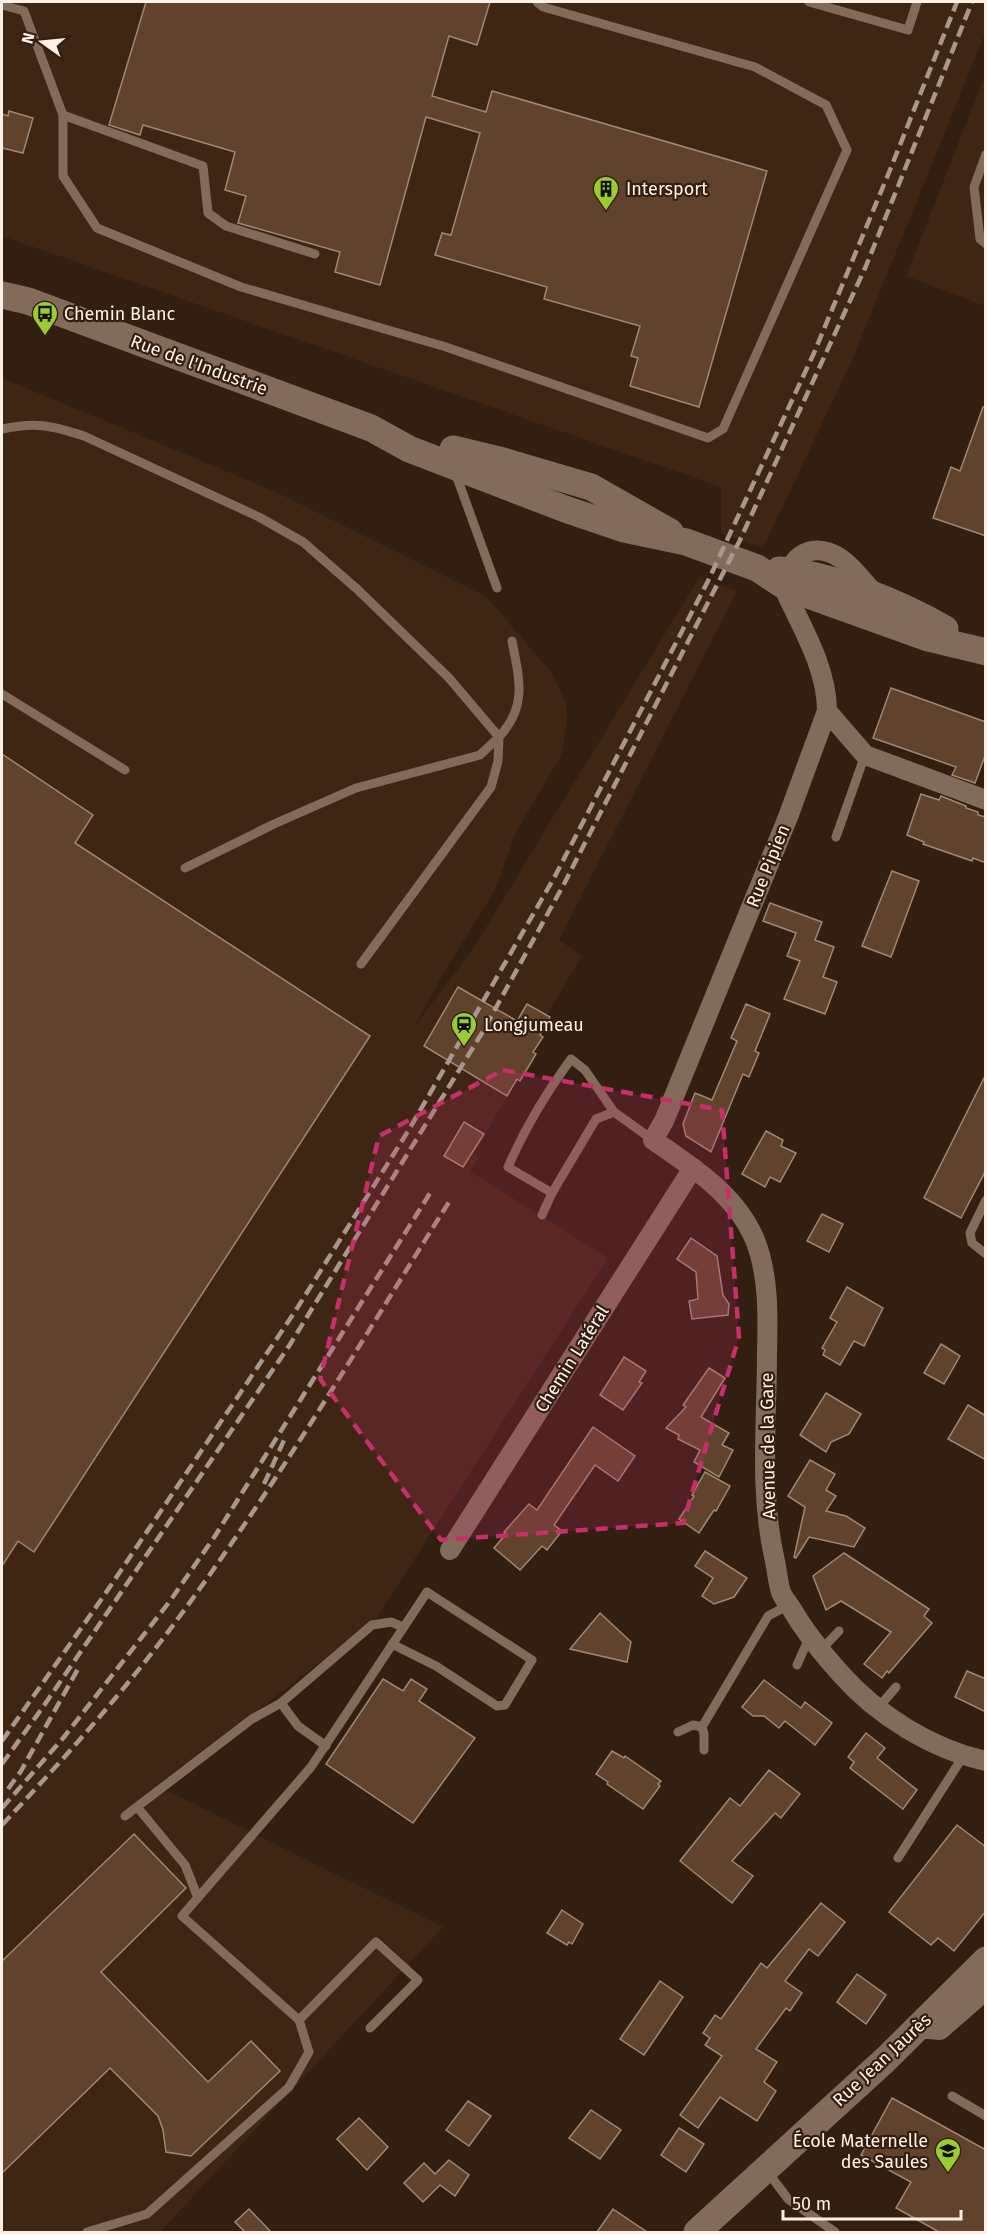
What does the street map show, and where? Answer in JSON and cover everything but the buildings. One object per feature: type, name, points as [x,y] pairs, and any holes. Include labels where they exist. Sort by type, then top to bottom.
[{"type":"street","name":"Rue de l'Industrie","points":[[2,280],[28,301]]},
{"type":"street","name":"Rue de l'Industrie","points":[[2,295],[28,301],[371,428],[410,448],[604,523],[687,542],[874,607],[933,622],[985,652]]},
{"type":"street","name":"Rue de l'Industrie","points":[[371,428],[409,435],[445,447],[503,460],[591,486],[687,542]]},
{"type":"street","name":"Rue Pipien","points":[[653,1140],[664,1121],[788,817],[827,711],[827,694],[814,652],[787,594],[788,578]]},
{"type":"street","points":[[827,711],[865,755],[986,800]]},
{"type":"street","name":"Avenue de la Gare","points":[[653,1140],[693,1168],[732,1202],[755,1239],[761,1261],[767,1309],[765,1463],[767,1506],[772,1548],[782,1593],[815,1644],[848,1683],[878,1708],[916,1734],[947,1750],[986,1761]]},
{"type":"street","name":"Chemin Latéral","points":[[450,1550],[693,1168]]},
{"type":"street","name":"Rue Jean Jaurès","points":[[697,2232],[916,2028],[979,1966]]},
{"type":"lane","points":[[2,4],[24,10],[63,115],[63,176],[97,228],[241,287],[446,347],[708,438],[723,429],[847,150],[826,105],[755,67],[543,7],[537,2]]},
{"type":"lane","points":[[809,2],[908,30],[917,2]]},
{"type":"lane","points":[[63,115],[203,166],[208,213],[226,226],[315,254]]},
{"type":"lane","points":[[986,154],[974,187],[980,239],[986,244]]},
{"type":"lane","points":[[2,429],[28,423],[54,426],[84,436],[259,517],[303,542],[357,589],[449,678],[499,737],[498,761],[491,787],[361,964]]},
{"type":"lane","points":[[453,465],[497,588]]},
{"type":"lane","points":[[185,868],[274,824],[356,788],[480,755],[509,726],[517,710],[520,686],[512,640]]},
{"type":"lane","points":[[2,694],[125,770]]},
{"type":"lane","points":[[836,837],[865,755]]},
{"type":"lane","points":[[552,1193],[508,1167],[521,1138],[554,1082],[571,1059],[585,1070],[614,1112],[653,1140]]},
{"type":"lane","points":[[542,1215],[552,1193],[596,1119],[614,1112]]},
{"type":"lane","points":[[986,1200],[970,1233],[972,1243],[986,1254]]},
{"type":"lane","points":[[87,2232],[147,2214],[289,2086],[309,2052],[300,2020],[182,1917],[311,1767],[326,1746],[392,1644],[403,1627],[427,1592],[532,1660],[505,1704],[497,1706],[436,1666],[392,1644]]},
{"type":"lane","points":[[704,1750],[702,1727],[768,1616],[789,1605]]},
{"type":"lane","points":[[125,1816],[252,1719],[281,1703],[372,1625],[391,1622],[403,1627]]},
{"type":"lane","points":[[797,1665],[815,1644],[838,1631]]},
{"type":"lane","points":[[878,1708],[896,1687]]},
{"type":"lane","points":[[281,1703],[298,1726],[326,1746]]},
{"type":"lane","points":[[678,1732],[693,1725],[702,1727]]},
{"type":"lane","points":[[898,1858],[964,1755]]},
{"type":"lane","points":[[138,1808],[184,1865],[198,1898]]},
{"type":"lane","points":[[300,2020],[376,1942],[418,1980],[370,2028]]},
{"type":"lane","points":[[951,2096],[986,2116]]},
{"type":"lane","points":[[766,2169],[788,2199],[835,2232]]},
{"type":"highlighted area","points":[[503,1070],[722,1110],[739,1337],[683,1523],[441,1540],[320,1379],[379,1136]]},
{"type":"shaded area","points":[[2,2],[985,2],[986,31],[853,358],[763,548],[721,534],[721,487],[2,236]]},
{"type":"shaded area","points":[[985,76],[985,306],[906,276]]},
{"type":"shaded area","points":[[2,378],[274,491],[481,594],[490,601],[551,672],[566,703],[567,722],[561,756],[515,834],[490,898],[414,1027],[471,952],[699,578],[737,591],[559,940],[582,956],[547,1015],[550,1017],[540,1034],[543,1037],[533,1052],[536,1054],[520,1081],[517,1079],[474,1154],[479,1157],[470,1171],[608,1258],[376,1619],[243,1722],[156,1785],[443,1927],[160,2232],[2,2232]]},
{"type":"railway","points":[[2,1741],[103,1597],[296,1310],[410,1128],[554,878],[708,581],[814,353],[957,2]]},
{"type":"railway","points":[[2,1764],[289,1346],[482,1033],[564,884],[740,540],[866,266],[972,2]]},
{"type":"railway","points":[[2,1808],[64,1737],[170,1601],[215,1536],[432,1190]]},
{"type":"railway","points":[[2,1825],[126,1685],[203,1584],[312,1422],[449,1202]]},
{"type":"railway","points":[[264,1484],[285,1438]]},
{"type":"railway","points":[[8,1789],[21,1771],[79,1667]]},
{"type":"place","name":"Intersport","points":[[606,212]]},
{"type":"place","name":"Chemin Blanc","points":[[45,337]]},
{"type":"place","name":"Longjumeau","points":[[464,1048]]},
{"type":"place","name":"École Maternelle des Saules","points":[[948,2174]]}]
